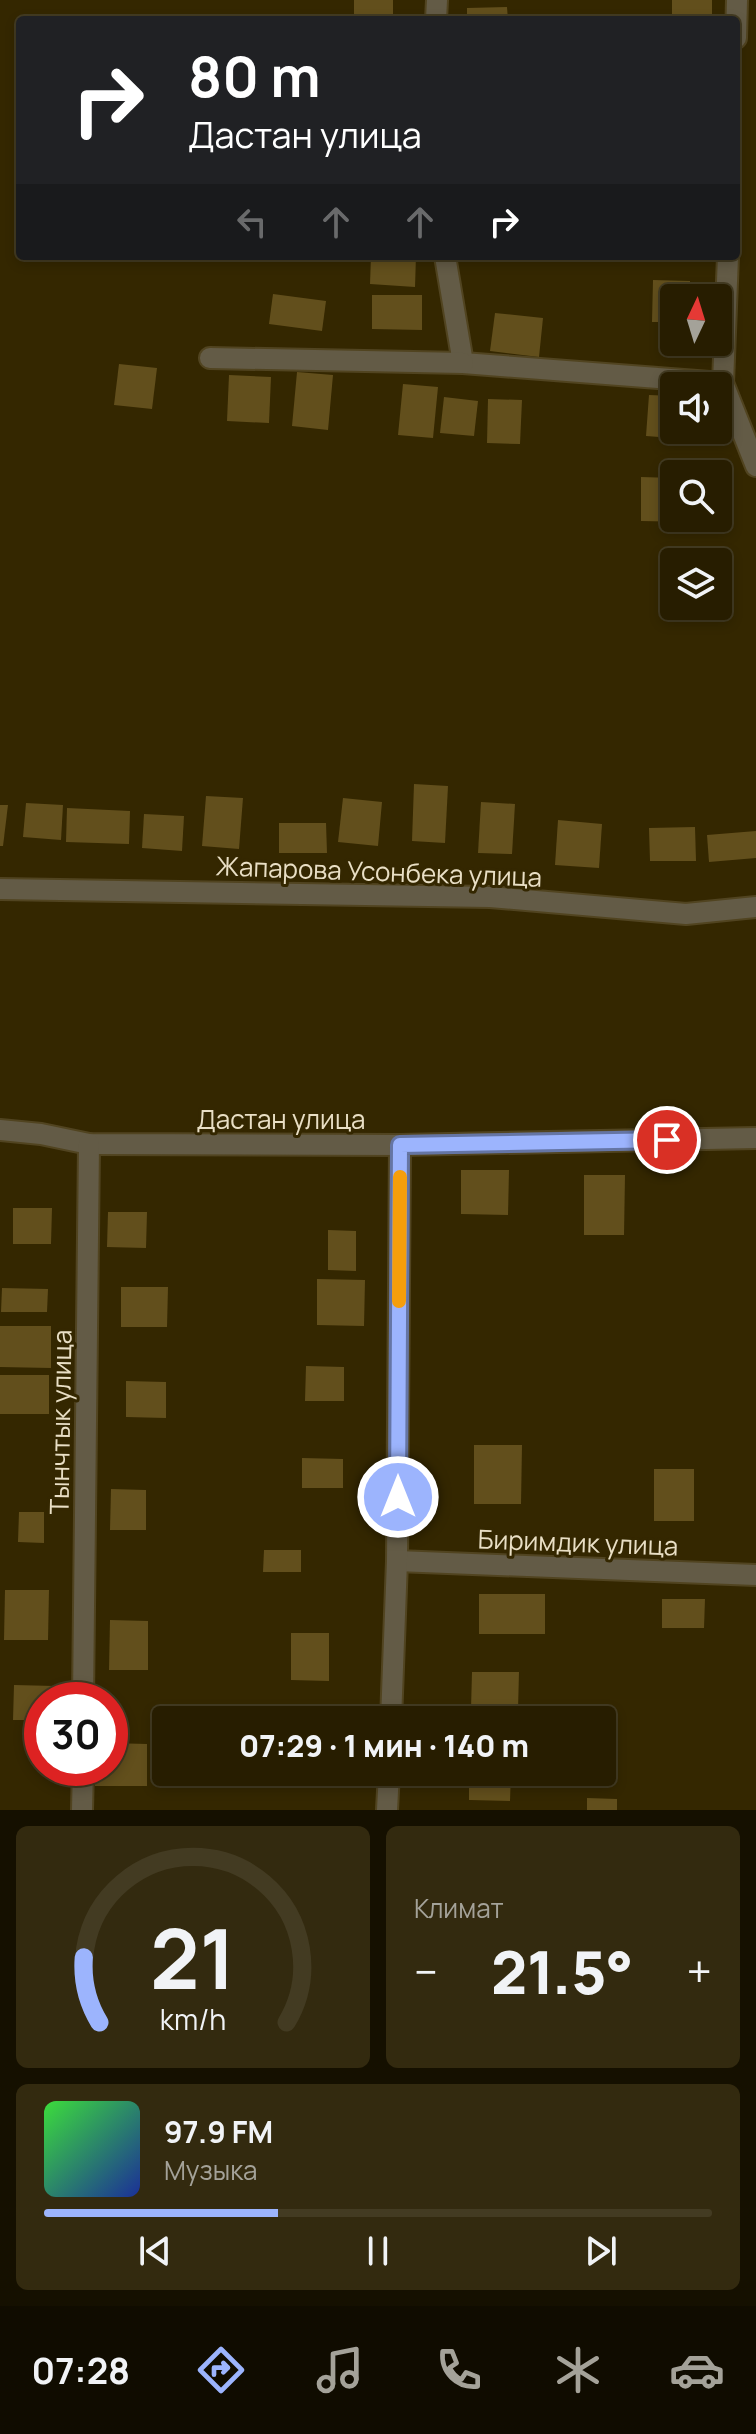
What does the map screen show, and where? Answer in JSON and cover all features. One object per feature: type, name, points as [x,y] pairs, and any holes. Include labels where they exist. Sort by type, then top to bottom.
[{"type":"street","points":[[446,260],[463,363]]},
{"type":"street","points":[[723,372],[728,260]]},
{"type":"street","points":[[210,358],[463,363],[660,378]]},
{"type":"street","points":[[732,406],[756,466]]},
{"type":"street","name":"Жапарова Усонбека улица","points":[[0,889],[490,897],[686,914],[756,907]]},
{"type":"street","points":[[0,1121],[41,1134]]},
{"type":"street","name":"Дастан улица","points":[[0,1130],[41,1134],[89,1144],[400,1145],[756,1138]]},
{"type":"street","name":"Тынчтык улица","points":[[83,1682],[89,1144]]},
{"type":"street","points":[[392,1706],[397,1561],[400,1145]]},
{"type":"street","name":"Биримдик улица","points":[[397,1561],[756,1575]]},
{"type":"street","points":[[82,1810],[83,1786]]},
{"type":"street","points":[[387,1810],[388,1786]]},
{"type":"building","points":[[354,0],[393,0],[393,16],[354,16]]},
{"type":"building","points":[[672,0],[712,0],[712,16],[672,16]]},
{"type":"building","points":[[507,7],[508,16],[467,16],[467,8]]},
{"type":"building","points":[[371,260],[416,260],[415,287],[370,284]]},
{"type":"building","points":[[653,280],[690,281],[690,284],[660,284],[660,322],[652,322]]},
{"type":"building","points":[[273,294],[326,301],[322,331],[269,324]]},
{"type":"building","points":[[372,295],[422,295],[422,330],[372,329]]},
{"type":"building","points":[[495,313],[543,318],[539,357],[490,351]]},
{"type":"building","points":[[119,364],[157,368],[152,409],[114,405]]},
{"type":"building","points":[[297,372],[333,375],[328,430],[292,426]]},
{"type":"building","points":[[229,375],[271,377],[269,423],[227,421]]},
{"type":"building","points":[[403,384],[438,387],[433,438],[398,435]]},
{"type":"building","points":[[649,395],[660,395],[660,437],[646,436]]},
{"type":"building","points":[[444,397],[478,401],[474,436],[440,433]]},
{"type":"building","points":[[488,399],[522,400],[520,444],[487,443]]},
{"type":"building","points":[[641,477],[660,478],[660,521],[641,521]]},
{"type":"building","points":[[414,784],[448,786],[445,843],[412,841]]},
{"type":"building","points":[[206,796],[243,798],[239,849],[202,846]]},
{"type":"building","points":[[343,798],[382,802],[378,846],[338,842]]},
{"type":"building","points":[[481,802],[515,804],[512,854],[478,853]]},
{"type":"building","points":[[26,803],[63,805],[61,840],[23,837]]},
{"type":"building","points":[[0,805],[8,805],[3,846],[0,846]]},
{"type":"building","points":[[67,808],[130,811],[129,844],[66,842]]},
{"type":"building","points":[[144,814],[184,816],[182,851],[142,848]]},
{"type":"building","points":[[558,820],[602,824],[599,868],[555,865]]},
{"type":"building","points":[[279,823],[326,823],[327,853],[279,853]]},
{"type":"building","points":[[695,827],[696,861],[650,861],[649,828]]},
{"type":"building","points":[[756,831],[756,858],[709,862],[707,835]]},
{"type":"building","points":[[461,1170],[509,1170],[508,1215],[461,1214]]},
{"type":"building","points":[[584,1175],[625,1175],[624,1235],[584,1235]]},
{"type":"building","points":[[13,1208],[52,1208],[51,1244],[13,1244]]},
{"type":"building","points":[[108,1212],[147,1212],[146,1248],[107,1247]]},
{"type":"building","points":[[328,1230],[356,1231],[356,1271],[328,1270]]},
{"type":"building","points":[[317,1279],[365,1280],[364,1326],[317,1325]]},
{"type":"building","points":[[121,1287],[168,1287],[167,1327],[121,1327]]},
{"type":"building","points":[[2,1288],[48,1289],[47,1312],[1,1312]]},
{"type":"building","points":[[0,1326],[51,1326],[51,1368],[0,1367]]},
{"type":"building","points":[[306,1366],[344,1367],[344,1401],[305,1401]]},
{"type":"building","points":[[0,1375],[49,1375],[49,1414],[0,1414]]},
{"type":"building","points":[[126,1381],[166,1382],[166,1418],[126,1417]]},
{"type":"building","points":[[474,1445],[522,1445],[521,1504],[474,1504]]},
{"type":"building","points":[[302,1458],[343,1459],[343,1488],[302,1488]]},
{"type":"building","points":[[654,1469],[694,1469],[694,1521],[654,1521]]},
{"type":"building","points":[[111,1489],[146,1490],[146,1530],[110,1530]]},
{"type":"building","points":[[19,1512],[44,1512],[44,1543],[18,1542]]},
{"type":"building","points":[[264,1550],[301,1550],[301,1572],[263,1572]]},
{"type":"building","points":[[5,1590],[49,1590],[48,1640],[4,1640]]},
{"type":"building","points":[[479,1594],[545,1594],[545,1634],[479,1634]]},
{"type":"building","points":[[662,1599],[705,1599],[704,1628],[662,1628]]},
{"type":"building","points":[[110,1620],[148,1621],[148,1670],[109,1670]]},
{"type":"building","points":[[291,1633],[329,1633],[329,1681],[291,1680]]},
{"type":"building","points":[[472,1672],[519,1672],[518,1706],[471,1706]]},
{"type":"building","points":[[14,1685],[24,1685],[24,1720],[13,1720]]},
{"type":"building","points":[[128,1743],[147,1744],[147,1786],[128,1786]]},
{"type":"building","points":[[469,1786],[511,1786],[510,1801],[469,1800]]},
{"type":"building","points":[[587,1798],[617,1799],[617,1810],[587,1810]]},
{"type":"slow traffic","points":[[399,1301],[400,1177]]},
{"type":"route","points":[[398,1497],[400,1145],[667,1140]]}]
